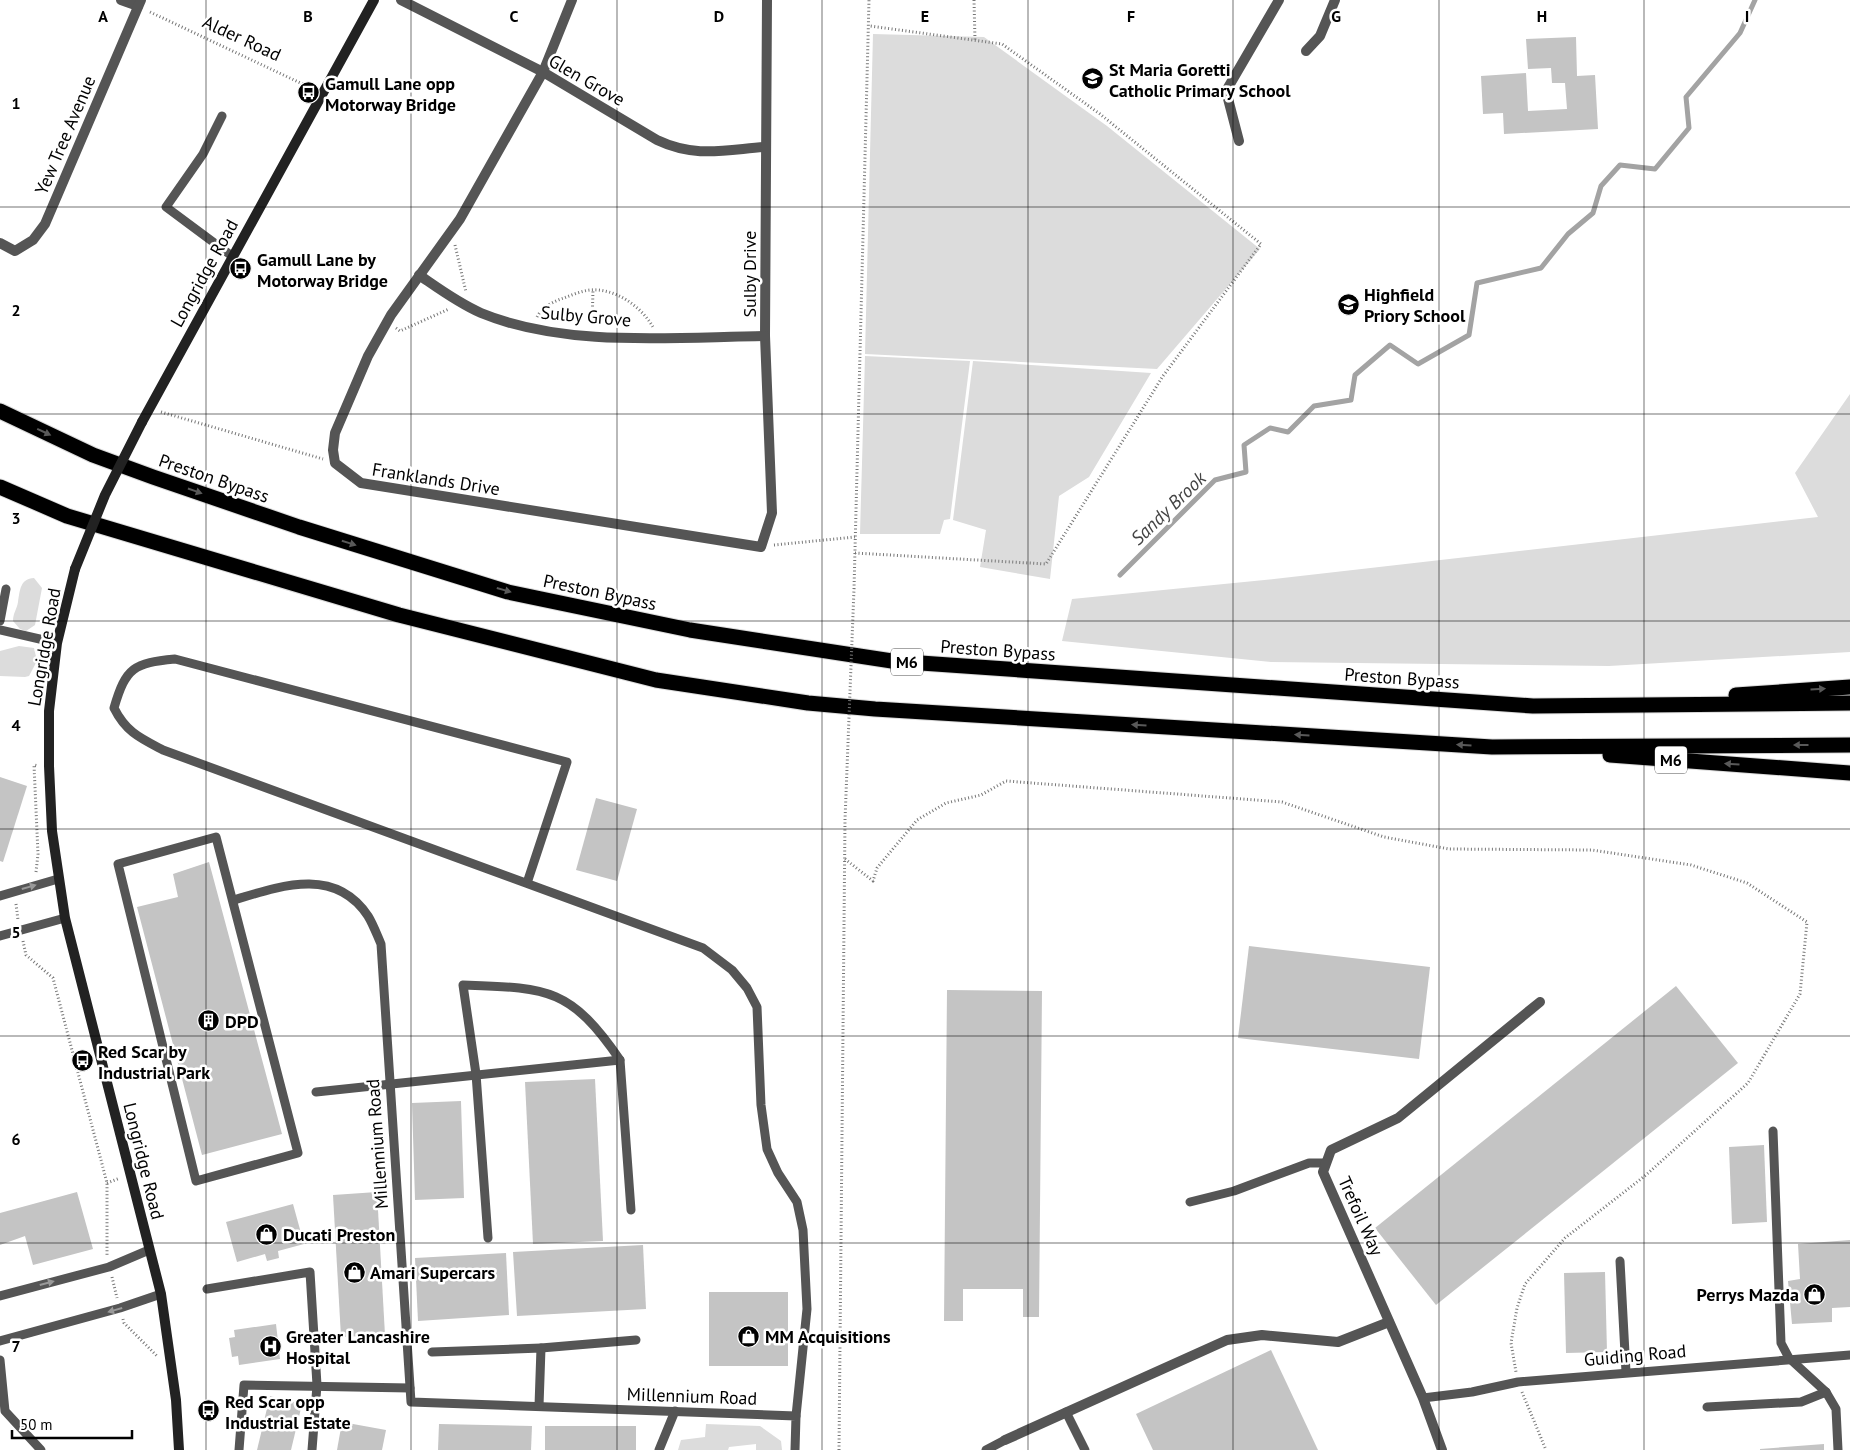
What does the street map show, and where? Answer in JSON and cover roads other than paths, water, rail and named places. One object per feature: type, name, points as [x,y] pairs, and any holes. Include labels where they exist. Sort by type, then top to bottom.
[{"type":"highway","name":"Preston Bypass","points":[[0,411],[93,455],[299,527],[508,592],[690,630],[892,661],[1523,705],[1850,703]]},
{"type":"highway","name":"M6","points":[[0,487],[67,516],[390,613],[656,680],[808,703],[875,709],[1492,747],[1850,772]]},
{"type":"highway","name":"M6","points":[[1560,706],[1850,687]]},
{"type":"highway","name":"M6","points":[[1492,747],[1850,745]]},
{"type":"main road","name":"Longridge Road","points":[[179,1450],[176,1400],[161,1294],[65,918],[58,879],[52,832],[48,766],[49,711],[57,643],[75,568],[106,495],[149,408],[374,0]]},
{"type":"street","points":[[122,0],[139,3]]},
{"type":"street","name":"Glen Grove","points":[[401,0],[543,72],[656,140],[676,149],[694,152],[765,147]]},
{"type":"street","points":[[418,275],[460,219],[543,72],[572,0]]},
{"type":"street","name":"Sulby Drive","points":[[761,547],[772,514],[765,336],[767,0]]},
{"type":"street","points":[[1239,141],[1226,91],[1279,0]]},
{"type":"street","points":[[1306,51],[1320,36],[1335,0]]},
{"type":"street","name":"Yew Tree Avenue","points":[[0,243],[15,251],[33,240],[45,224],[139,3]]},
{"type":"street","name":"Sulby Grove","points":[[418,275],[479,312],[512,324],[532,328],[591,336],[765,336]]},
{"type":"street","name":"Franklands Drive","points":[[418,275],[386,322],[345,406],[335,433],[333,450],[335,463],[360,483],[761,547]]},
{"type":"street","name":"Trefoil Way","points":[[1442,1450],[1423,1398],[1323,1172],[1331,1150],[1398,1118],[1540,1002]]},
{"type":"street","points":[[1005,1440],[1227,1340],[1262,1336],[1338,1342],[1390,1322]]},
{"type":"lane","points":[[222,116],[203,154],[166,207],[232,256]]},
{"type":"lane","points":[[0,621],[6,589]]},
{"type":"lane","points":[[0,630],[57,643]]},
{"type":"lane","points":[[527,883],[567,762],[175,659],[146,662],[127,675],[114,708],[122,723],[137,737],[163,750],[703,948],[732,970],[748,988],[756,1007],[762,1105],[767,1149],[778,1173],[797,1202],[803,1230],[807,1309],[796,1416],[795,1450]]},
{"type":"lane","points":[[216,837],[234,900],[298,1153],[196,1181],[118,864],[216,837]]},
{"type":"lane","points":[[0,896],[58,879]]},
{"type":"lane","name":"Millennium Road","points":[[234,900],[308,882],[331,888],[351,896],[368,916],[382,944],[389,1084],[411,1402],[796,1416]]},
{"type":"lane","points":[[0,936],[65,918]]},
{"type":"lane","points":[[488,1238],[476,1074],[463,985],[525,987],[559,996],[583,1013],[595,1026],[620,1060],[631,1210]]},
{"type":"lane","points":[[316,1092],[620,1060]]},
{"type":"lane","points":[[1773,1131],[1781,1343],[1789,1358],[1826,1392],[1836,1409],[1838,1450]]},
{"type":"lane","points":[[1190,1202],[1234,1191],[1309,1163],[1326,1164]]},
{"type":"lane","points":[[0,1296],[109,1267],[149,1250]]},
{"type":"lane","points":[[1620,1261],[1626,1372]]},
{"type":"lane","points":[[207,1290],[310,1272],[317,1385],[312,1450]]},
{"type":"lane","points":[[0,1341],[120,1308],[161,1294]]},
{"type":"lane","points":[[432,1352],[541,1348],[636,1340]]},
{"type":"lane","points":[[540,1406],[541,1348]]},
{"type":"lane","name":"Guiding Road","points":[[1423,1398],[1472,1392],[1518,1382],[1789,1358],[1850,1355]]},
{"type":"lane","points":[[0,1360],[3,1413],[41,1450]]},
{"type":"lane","points":[[238,1450],[244,1385],[410,1388]]},
{"type":"lane","points":[[1707,1407],[1801,1402],[1826,1392]]},
{"type":"lane","points":[[659,1450],[675,1411]]},
{"type":"lane","points":[[1066,1412],[1085,1450]]},
{"type":"lane","points":[[986,1450],[1005,1440]]},
{"type":"waterway","name":"Sandy Brook","points":[[1120,575],[1215,480],[1246,472],[1244,445],[1270,428],[1288,432],[1314,406],[1351,400],[1355,375],[1390,345],[1418,364],[1469,335],[1477,283],[1541,268],[1568,234],[1593,213],[1601,186],[1620,165],[1655,169],[1689,128],[1686,97],[1740,33],[1755,0]]},
{"type":"place","name":"St Maria Goretti Catholic Primary School","points":[[1093,79]]},
{"type":"place","name":"Gamull Lane opp Motorway Bridge","points":[[309,93]]},
{"type":"place","name":"Gamull Lane by Motorway Bridge","points":[[241,269]]},
{"type":"place","name":"Highfield Priory School","points":[[1348,304]]},
{"type":"place","name":"DPD","points":[[209,1021]]},
{"type":"place","name":"Red Scar by Industrial Park","points":[[82,1061]]},
{"type":"place","name":"Ducati Preston","points":[[267,1234]]},
{"type":"place","name":"Amari Supercars","points":[[354,1272]]},
{"type":"place","name":"Perrys Mazda","points":[[1815,1294]]},
{"type":"place","name":"MM Acquisitions","points":[[749,1336]]},
{"type":"place","name":"Greater Lancashire Hospital","points":[[270,1346]]},
{"type":"place","name":"Red Scar opp Industrial Estate","points":[[209,1411]]}]
